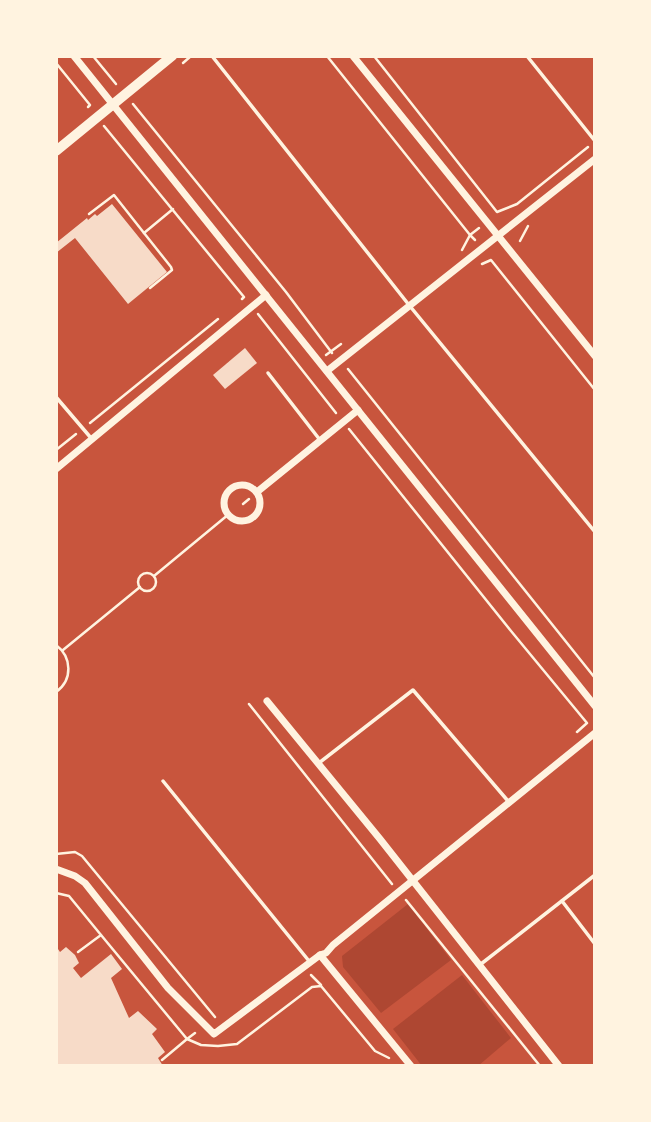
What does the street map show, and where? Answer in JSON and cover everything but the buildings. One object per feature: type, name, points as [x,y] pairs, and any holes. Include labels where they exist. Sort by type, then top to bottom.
[{"type":"main road","points":[[56,151],[172,56]]},
{"type":"street","points":[[74,56],[595,706]]},
{"type":"street","points":[[354,56],[595,356]]},
{"type":"street","points":[[327,371],[595,159]]},
{"type":"street","points":[[56,468],[266,296]]},
{"type":"street","points":[[257,492],[358,410]]},
{"type":"street","points":[[248,486],[257,492],[260,503],[253,517],[238,520],[229,514],[225,503],[232,489],[248,486]]},
{"type":"street","points":[[267,701],[559,1066]]},
{"type":"street","points":[[56,869],[85,883],[168,988],[214,1034],[326,953],[595,733]]},
{"type":"street","points":[[320,955],[411,1066]]},
{"type":"lane","points":[[212,56],[409,305],[595,532]]},
{"type":"lane","points":[[527,56],[595,141]]},
{"type":"lane","points":[[268,373],[320,440]]},
{"type":"lane","points":[[56,397],[92,439]]},
{"type":"lane","points":[[318,764],[413,690],[509,803]]},
{"type":"lane","points":[[163,781],[310,963]]},
{"type":"lane","points":[[479,966],[595,874]]},
{"type":"lane","points":[[562,901],[595,944]]},
{"type":"path","points":[[93,56],[116,84]]},
{"type":"path","points":[[327,56],[470,235]]},
{"type":"path","points":[[374,56],[497,212],[517,204],[595,141]]},
{"type":"path","points":[[56,63],[90,105]]},
{"type":"path","points":[[105,126],[244,297],[234,306]]},
{"type":"path","points":[[89,214],[114,195],[170,263],[172,270],[150,288]]},
{"type":"path","points":[[144,233],[173,209]]},
{"type":"path","points":[[477,265],[491,260],[595,390]]},
{"type":"path","points":[[252,307],[587,723]]},
{"type":"path","points":[[56,450],[224,314]]},
{"type":"path","points":[[347,368],[595,678]]},
{"type":"path","points":[[154,576],[229,514]]},
{"type":"path","points":[[149,573],[154,576],[156,582],[151,589],[140,587],[138,582],[141,575],[149,573]]},
{"type":"path","points":[[63,650],[140,587]]},
{"type":"path","points":[[56,645],[63,650],[69,671],[64,686],[56,692]]},
{"type":"path","points":[[249,704],[392,884]]},
{"type":"path","points":[[56,854],[75,852],[82,856],[215,1017]]},
{"type":"path","points":[[56,893],[69,896],[187,1039],[201,1045],[237,1044],[312,987],[321,986],[375,1051],[389,1058],[396,1066]]},
{"type":"path","points":[[406,900],[540,1066]]},
{"type":"path","points":[[78,953],[101,935]]},
{"type":"path","points":[[162,1060],[187,1039]]},
{"type":"shaded area","points":[[408,904],[451,960],[381,1013],[343,967],[342,956]]},
{"type":"shaded area","points":[[462,975],[511,1038],[478,1066],[422,1066],[393,1029]]}]
